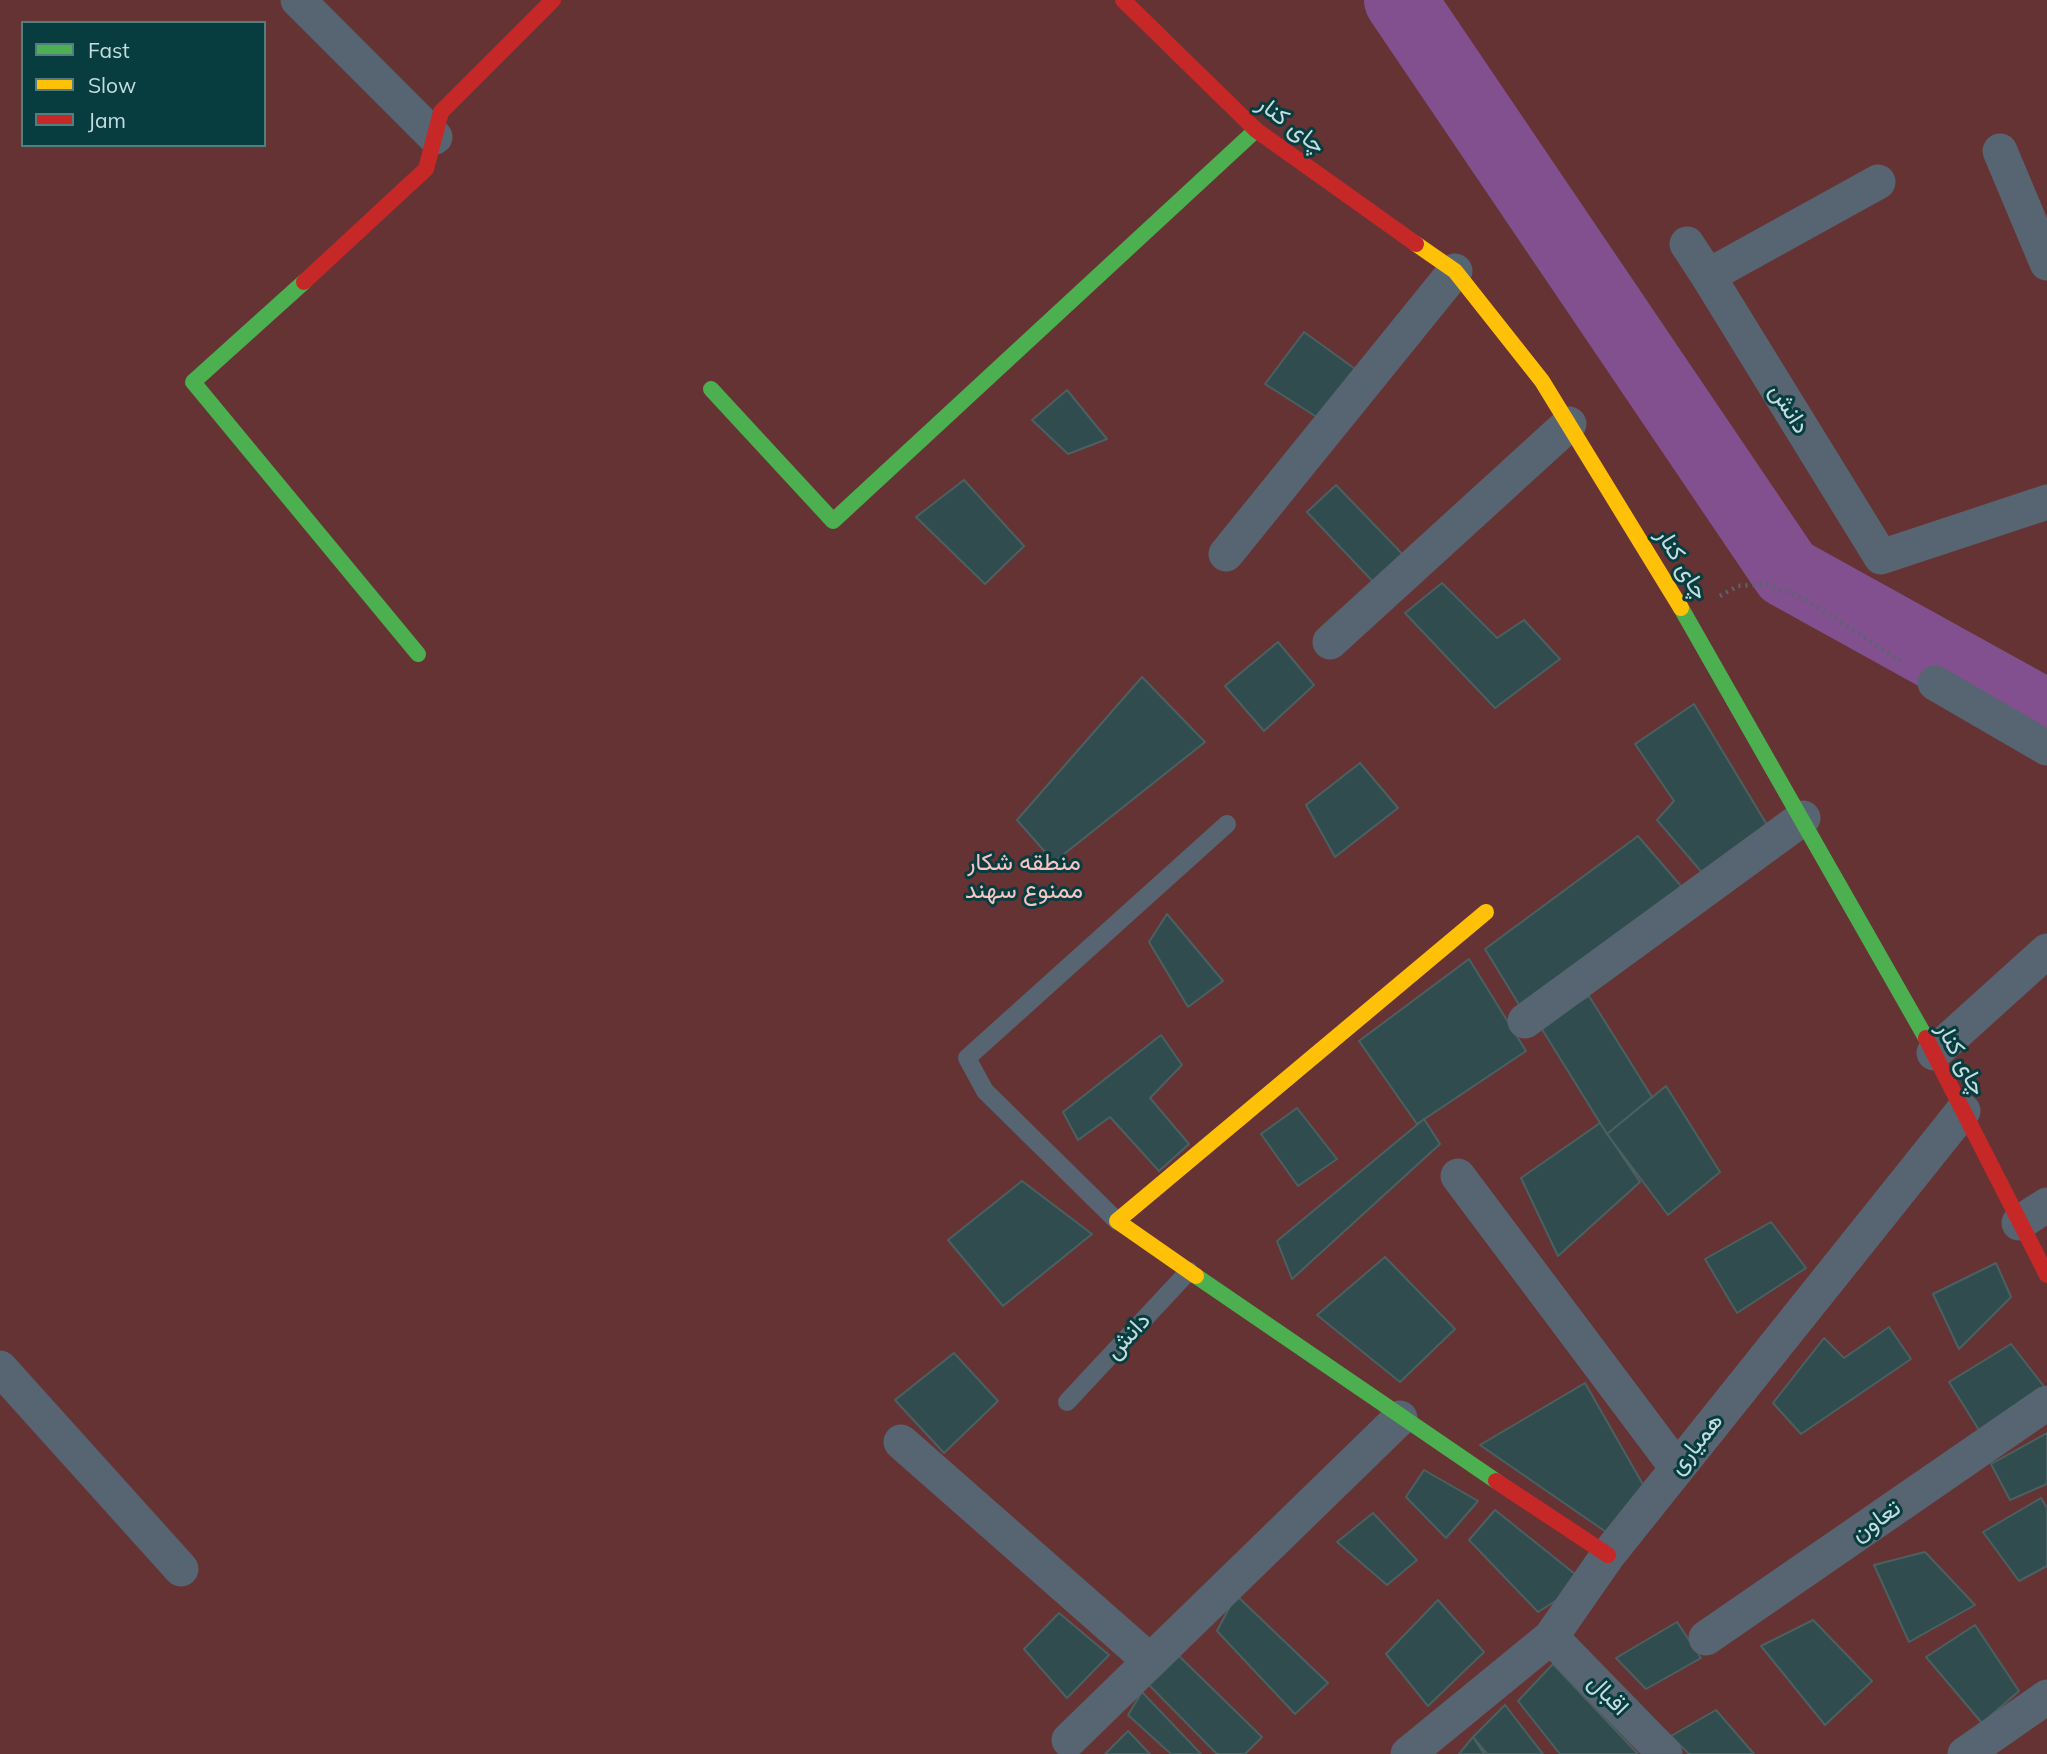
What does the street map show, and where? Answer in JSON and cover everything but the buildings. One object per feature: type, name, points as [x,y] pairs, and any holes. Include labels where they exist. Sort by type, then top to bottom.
[{"type":"street","points":[[298,0],[435,136]]},
{"type":"street","points":[[418,654],[193,382],[356,236],[426,169],[441,112],[553,0]]},
{"type":"street","name":"چای کنار","points":[[1123,0],[1256,130],[1455,271],[1542,381],[1686,616],[1803,818],[1934,1053],[1963,1111],[2033,1214],[2047,1275]]},
{"type":"street","points":[[711,389],[833,521],[1256,130]]},
{"type":"street","points":[[2000,151],[2047,263]]},
{"type":"street","points":[[1686,244],[1708,276],[1878,182]]},
{"type":"street","points":[[1226,554],[1455,271]]},
{"type":"street","name":"دانش","points":[[1708,276],[1881,557],[2047,502]]},
{"type":"street","points":[[1330,642],[1569,424]]},
{"type":"street","points":[[1935,683],[2047,748]]},
{"type":"street","points":[[1525,1021],[1803,818]]},
{"type":"street","points":[[1486,912],[1117,1221],[1400,1418],[1608,1555]]},
{"type":"street","points":[[1934,1053],[2047,951]]},
{"type":"street","name":"همیاری","points":[[1408,1754],[1551,1637],[1608,1555],[1676,1468],[1963,1111]]},
{"type":"street","points":[[1458,1176],[1676,1468]]},
{"type":"street","points":[[0,1368],[181,1569]]},
{"type":"street","name":"تعاون","points":[[1706,1638],[2047,1403]]},
{"type":"street","points":[[1069,1740],[1400,1418]]},
{"type":"street","points":[[901,1442],[1150,1661]]},
{"type":"street","name":"اقبال","points":[[1551,1637],[1665,1754]]},
{"type":"street","points":[[1965,1754],[2047,1697]]},
{"type":"lane","points":[[1117,1221],[985,1091],[967,1058],[1227,824]]},
{"type":"lane","name":"دانش","points":[[1067,1402],[1189,1271]]},
{"type":"path","points":[[1686,616],[1738,586],[1766,584],[1803,598],[1935,683]]},
{"type":"green space","name":"منطقه شکار ممنوع سهند","points":[[0,0],[2047,0],[2047,1754],[0,1754]]},
{"type":"waterway","points":[[1400,0],[1787,572],[2047,716]]},
{"type":"traffic: fast","points":[[711,389],[833,521],[1256,130]]},
{"type":"traffic: fast","points":[[304,282],[193,382],[418,654]]},
{"type":"traffic: fast","points":[[1681,608],[1926,1038]]},
{"type":"traffic: fast","points":[[1196,1276],[1496,1481]]},
{"type":"traffic: slow","points":[[1416,244],[1455,271],[1542,381],[1681,608]]},
{"type":"traffic: slow","points":[[1196,1276],[1117,1221],[1486,912]]},
{"type":"traffic: jam","points":[[304,282],[426,169],[441,112],[553,0]]},
{"type":"traffic: jam","points":[[1123,0],[1256,130],[1416,244]]},
{"type":"traffic: jam","points":[[1926,1038],[2047,1275]]},
{"type":"traffic: jam","points":[[1496,1481],[1608,1555]]}]
